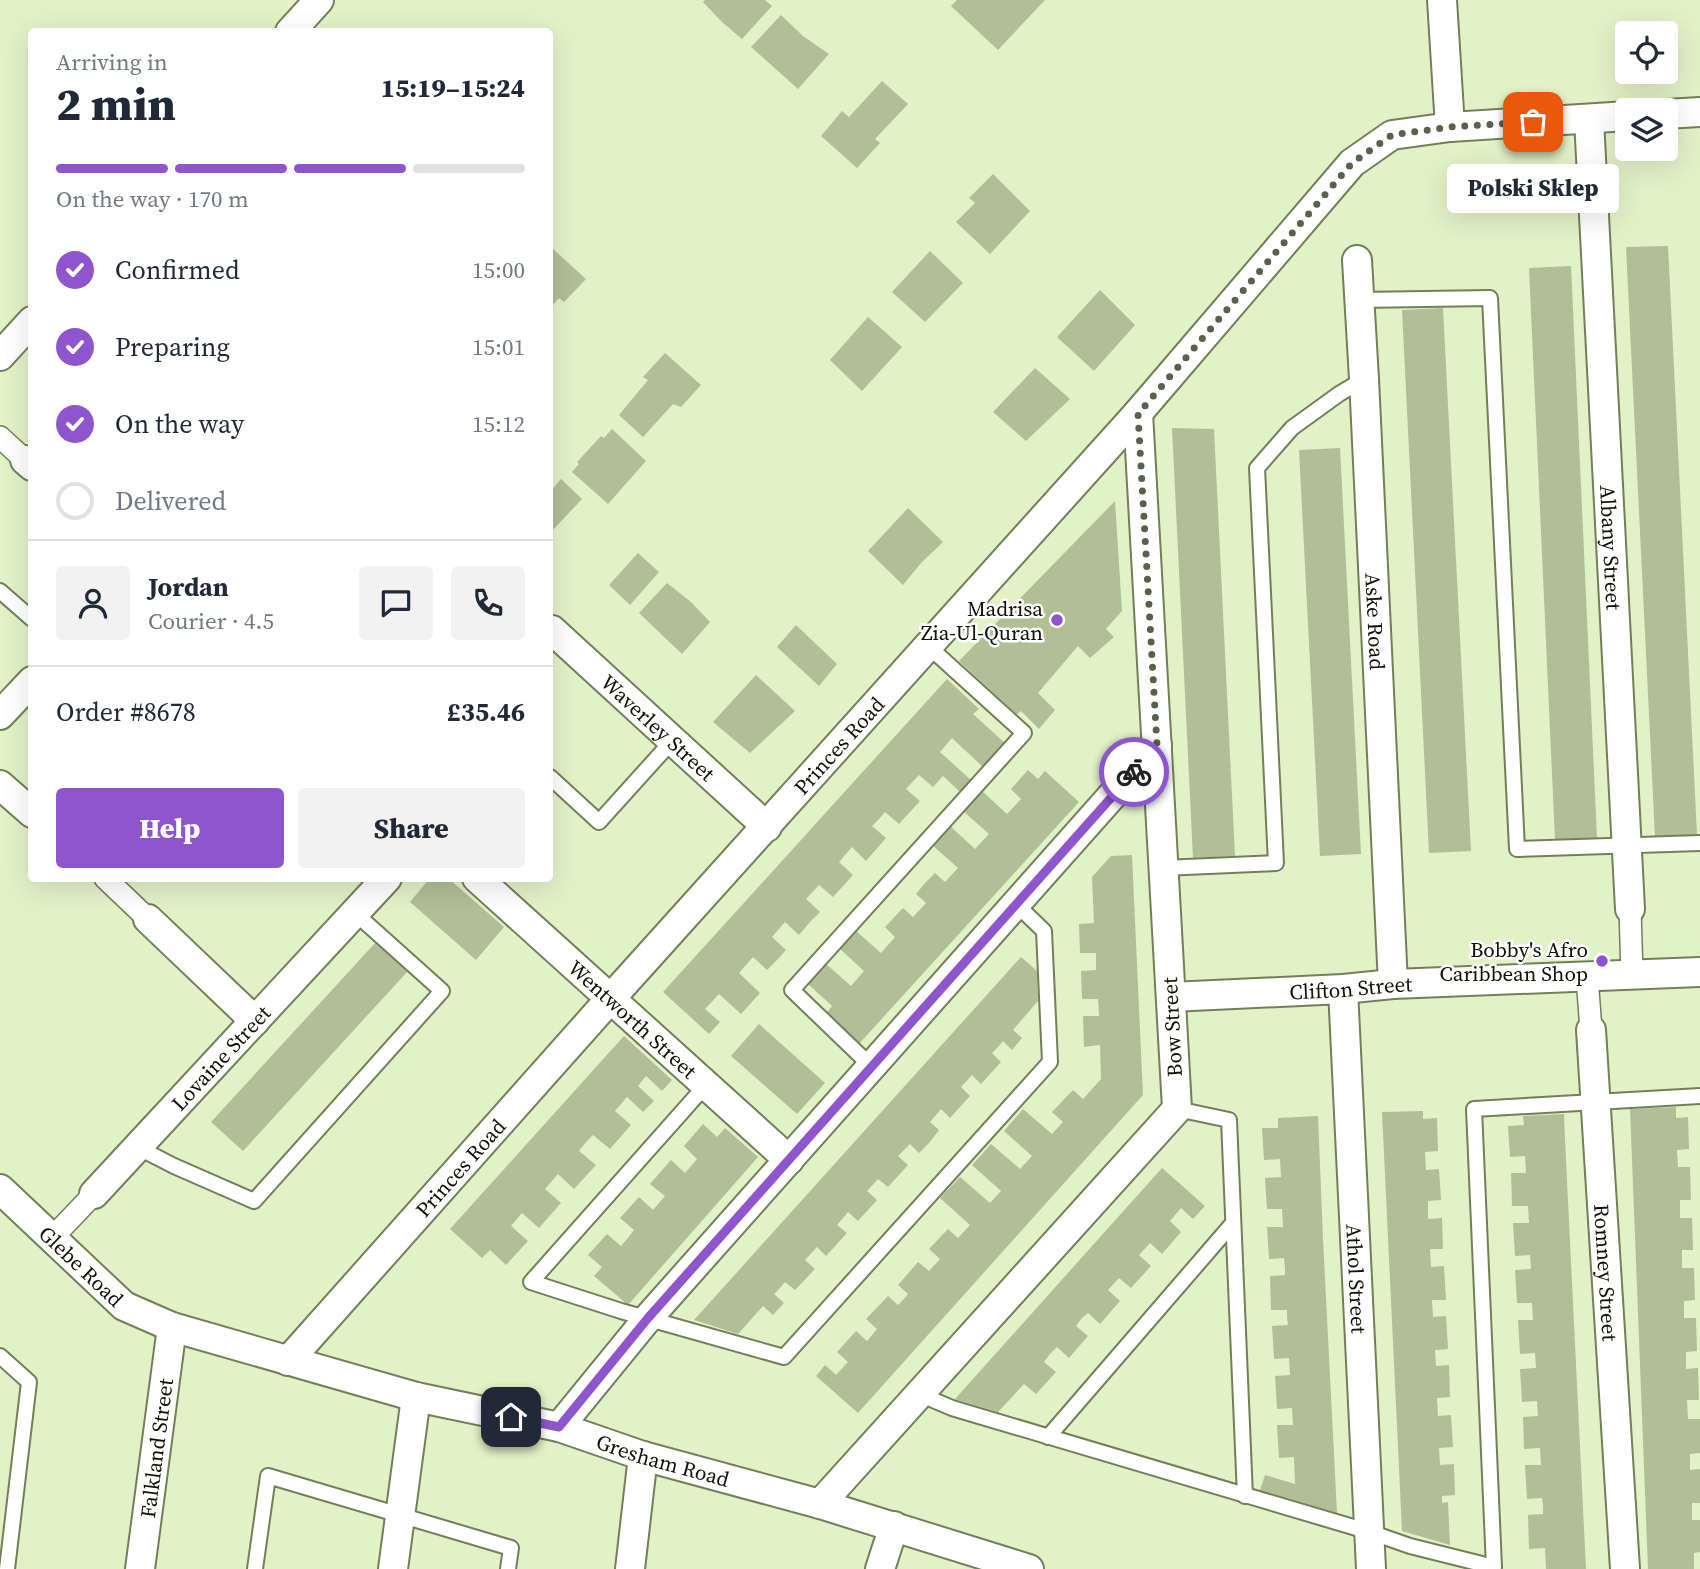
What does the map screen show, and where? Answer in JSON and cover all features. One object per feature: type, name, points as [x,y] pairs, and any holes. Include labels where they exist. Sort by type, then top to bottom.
[{"type":"street","points":[[294,28],[319,0]]},
{"type":"street","points":[[1442,0],[1450,127],[1615,117]]},
{"type":"street","points":[[1678,113],[1700,111]]},
{"type":"street","name":"Albany Street","points":[[1589,119],[1629,847],[1632,975]]},
{"type":"street","name":"Princes Road","points":[[288,1361],[927,645],[1138,414],[1352,163],[1392,135],[1450,127]]},
{"type":"street","name":"Aske Road","points":[[1357,260],[1393,984]]},
{"type":"street","points":[[0,356],[28,325]]},
{"type":"street","name":"Bow Street","points":[[1138,414],[1177,1109]]},
{"type":"street","points":[[0,437],[28,463]]},
{"type":"street","name":"Waverley Street","points":[[553,631],[767,827]]},
{"type":"street","points":[[0,715],[28,685]]},
{"type":"street","points":[[559,1427],[648,1318],[1157,745]]},
{"type":"street","points":[[0,785],[28,810]]},
{"type":"street","points":[[108,882],[255,1021]]},
{"type":"street","name":"Lovaine Street","points":[[52,1238],[383,882]]},
{"type":"street","name":"Wentworth Street","points":[[481,882],[789,1160]]},
{"type":"street","name":"Clifton Street","points":[[1171,997],[1393,984],[1700,972]]},
{"type":"street","name":"Romney Street","points":[[1587,977],[1625,1569]]},
{"type":"street","name":"Athol Street","points":[[1343,989],[1371,1569]]},
{"type":"street","points":[[820,1504],[1177,1109]]},
{"type":"street","name":"Glebe Road","points":[[0,1189],[124,1306],[172,1327]]},
{"type":"street","name":"Gresham Road","points":[[172,1327],[415,1397],[559,1427],[643,1456],[820,1504],[1029,1569]]},
{"type":"street","name":"Falkland Street","points":[[140,1569],[172,1327]]},
{"type":"street","points":[[393,1569],[415,1397]]},
{"type":"street","points":[[630,1569],[643,1456]]},
{"type":"street","points":[[880,1569],[894,1526]]},
{"type":"lane","points":[[1359,300],[1490,298],[1517,849],[1700,843]]},
{"type":"lane","points":[[1163,869],[1276,863],[1257,468],[1292,428],[1364,379]]},
{"type":"lane","points":[[0,592],[28,616]]},
{"type":"lane","points":[[872,1067],[792,990],[1024,733],[927,645]]},
{"type":"lane","points":[[553,780],[599,822],[673,740]]},
{"type":"lane","points":[[706,1085],[531,1282],[784,1357],[1050,1062],[1044,931],[1016,904]]},
{"type":"lane","points":[[137,1147],[254,1201],[442,991],[355,913]]},
{"type":"lane","points":[[919,1394],[952,1408],[1410,1546],[1494,1567],[1474,1109],[1700,1096]]},
{"type":"lane","points":[[1177,1109],[1229,1120],[1245,1496]]},
{"type":"lane","points":[[1048,1437],[1233,1223]]},
{"type":"lane","points":[[0,1356],[29,1382],[6,1569]]},
{"type":"lane","points":[[256,1569],[268,1476],[511,1548],[508,1569]]},
{"type":"building","points":[[765,0],[772,6],[742,39],[703,2]]},
{"type":"building","points":[[957,0],[1045,0],[998,50],[951,6]]},
{"type":"building","points":[[781,15],[803,36],[829,54],[798,89],[751,47]]},
{"type":"building","points":[[882,81],[908,104],[875,139],[880,143],[857,168],[821,136],[842,111],[849,117]]},
{"type":"building","points":[[993,174],[1030,211],[990,254],[956,222],[975,203],[969,198]]},
{"type":"building","points":[[1668,246],[1697,835],[1655,837],[1626,247]]},
{"type":"building","points":[[553,249],[586,279],[564,302],[559,298],[553,305]]},
{"type":"building","points":[[930,251],[963,283],[925,322],[892,292]]},
{"type":"building","points":[[1571,266],[1597,838],[1555,840],[1529,268]]},
{"type":"building","points":[[1100,290],[1135,325],[1094,371],[1057,337]]},
{"type":"building","points":[[1443,308],[1471,851],[1429,853],[1402,310]]},
{"type":"building","points":[[868,317],[902,347],[862,391],[830,360]]},
{"type":"building","points":[[665,353],[701,385],[681,407],[673,404],[643,437],[619,415],[648,380],[643,377]]},
{"type":"building","points":[[1035,368],[1070,399],[1026,441],[993,412]]},
{"type":"building","points":[[1172,428],[1214,429],[1235,856],[1193,858]]},
{"type":"building","points":[[612,429],[646,461],[608,504],[572,472],[579,464],[577,462],[601,436],[604,438]]},
{"type":"building","points":[[1340,448],[1361,854],[1320,856],[1299,450]]},
{"type":"building","points":[[561,479],[582,499],[553,530],[553,488]]},
{"type":"building","name":"Madrisa Zia-Ul-Quran","points":[[1115,501],[1122,611],[1106,629],[1114,637],[1090,658],[1078,646],[1038,693],[1055,710],[1039,729],[1021,711],[1016,715],[959,661]]},
{"type":"building","points":[[908,508],[943,542],[903,585],[868,551]]},
{"type":"building","points":[[638,553],[659,572],[630,605],[609,585]]},
{"type":"building","points":[[667,583],[710,622],[682,654],[639,613]]},
{"type":"building","points":[[796,625],[837,664],[819,686],[777,647]]},
{"type":"building","points":[[756,675],[795,711],[750,753],[713,722]]},
{"type":"building","points":[[947,679],[979,709],[973,714],[1006,744],[984,768],[952,738],[940,752],[972,781],[961,793],[943,776],[933,787],[919,775],[906,789],[920,801],[899,824],[885,812],[872,826],[886,838],[866,861],[852,847],[839,862],[853,875],[833,897],[819,885],[806,899],[820,912],[799,935],[785,922],[772,937],[786,950],[777,960],[767,970],[753,957],[739,973],[760,993],[741,1014],[719,994],[705,1009],[720,1022],[709,1034],[663,992]]},
{"type":"building","points":[[1028,770],[1038,779],[1045,771],[1079,802],[858,1045],[825,1015],[832,1006],[807,983],[825,963],[851,986],[864,971],[839,948],[855,930],[881,953],[895,937],[885,927],[903,908],[913,917],[926,903],[916,894],[935,873],[945,882],[958,868],[932,845],[950,826],[975,849],[989,834],[963,811],[982,791],[1007,814],[1021,799],[1011,789]]},
{"type":"building","points":[[1132,855],[1143,1095],[858,1413],[816,1376],[825,1365],[836,1375],[848,1362],[837,1352],[856,1331],[867,1341],[877,1329],[866,1319],[888,1296],[898,1305],[903,1300],[908,1294],[898,1285],[918,1262],[929,1271],[940,1259],[929,1249],[948,1229],[958,1238],[970,1225],[940,1198],[960,1177],[990,1203],[1001,1191],[972,1165],[991,1144],[1020,1169],[1032,1156],[1004,1131],[1023,1109],[1052,1134],[1063,1122],[1052,1112],[1073,1090],[1083,1099],[1101,1079],[1100,1045],[1084,1047],[1083,1016],[1099,1016],[1098,999],[1082,999],[1081,971],[1096,970],[1096,953],[1080,953],[1079,924],[1094,923],[1092,877],[1111,856]]},
{"type":"building","points":[[427,882],[453,882],[504,927],[476,960],[410,902]]},
{"type":"building","points":[[376,942],[408,971],[243,1151],[211,1122]]},
{"type":"building","points":[[1021,957],[1037,971],[1038,1001],[1013,1030],[1022,1038],[1012,1050],[1003,1041],[992,1053],[1001,1062],[981,1084],[972,1075],[961,1087],[970,1096],[950,1118],[941,1109],[930,1122],[939,1130],[930,1142],[919,1153],[910,1144],[898,1156],[908,1165],[888,1187],[878,1179],[867,1191],[877,1200],[858,1221],[848,1212],[837,1225],[847,1233],[826,1256],[817,1247],[805,1260],[815,1269],[795,1290],[785,1282],[774,1294],[784,1303],[773,1315],[763,1306],[738,1334],[694,1320]]},
{"type":"building","points":[[759,1024],[825,1083],[797,1114],[731,1056]]},
{"type":"building","points":[[624,1036],[672,1080],[662,1091],[646,1076],[638,1086],[654,1101],[643,1112],[627,1097],[615,1111],[631,1125],[610,1149],[593,1135],[586,1142],[579,1151],[596,1165],[574,1189],[558,1174],[545,1189],[561,1203],[539,1228],[522,1213],[511,1226],[528,1241],[506,1265],[490,1250],[482,1258],[450,1229]]},
{"type":"building","points":[[1676,1107],[1676,1118],[1688,1117],[1689,1149],[1677,1150],[1678,1167],[1690,1167],[1691,1200],[1680,1200],[1680,1218],[1692,1218],[1693,1250],[1682,1250],[1682,1268],[1694,1268],[1695,1300],[1684,1301],[1684,1318],[1696,1318],[1697,1351],[1686,1352],[1686,1369],[1698,1368],[1699,1400],[1687,1400],[1688,1419],[1700,1419],[1700,1453],[1690,1454],[1690,1470],[1700,1469],[1700,1503],[1692,1503],[1692,1520],[1700,1520],[1700,1552],[1694,1553],[1694,1569],[1648,1569],[1630,1109]]},
{"type":"building","points":[[1423,1111],[1423,1119],[1437,1118],[1438,1151],[1425,1152],[1426,1170],[1439,1169],[1441,1200],[1428,1201],[1428,1219],[1442,1218],[1443,1249],[1430,1249],[1431,1267],[1444,1266],[1446,1300],[1432,1300],[1433,1317],[1446,1316],[1448,1349],[1435,1350],[1436,1366],[1449,1365],[1450,1397],[1437,1398],[1438,1416],[1451,1415],[1453,1447],[1439,1448],[1440,1465],[1454,1464],[1455,1495],[1442,1496],[1442,1503],[1448,1502],[1450,1545],[1402,1531],[1382,1112]]},
{"type":"building","points":[[1564,1114],[1586,1569],[1546,1569],[1545,1548],[1529,1549],[1528,1515],[1543,1514],[1543,1506],[1542,1498],[1527,1499],[1525,1465],[1541,1465],[1540,1448],[1524,1449],[1523,1417],[1538,1416],[1537,1401],[1522,1402],[1520,1369],[1536,1368],[1535,1353],[1520,1354],[1518,1320],[1533,1320],[1532,1303],[1517,1303],[1515,1270],[1531,1269],[1530,1255],[1515,1256],[1513,1223],[1529,1223],[1528,1206],[1512,1206],[1511,1173],[1526,1173],[1525,1156],[1510,1157],[1508,1126],[1524,1125],[1523,1116]]},
{"type":"building","points":[[1318,1116],[1337,1513],[1260,1490],[1265,1475],[1295,1484],[1294,1457],[1279,1458],[1277,1425],[1293,1425],[1292,1408],[1277,1409],[1275,1376],[1290,1375],[1289,1358],[1274,1359],[1272,1326],[1288,1325],[1287,1310],[1271,1310],[1270,1276],[1285,1275],[1284,1258],[1269,1259],[1267,1227],[1283,1227],[1282,1209],[1267,1209],[1265,1178],[1281,1177],[1280,1159],[1264,1160],[1262,1128],[1278,1128],[1278,1118]]},
{"type":"building","points":[[703,1124],[717,1137],[725,1128],[758,1157],[628,1305],[594,1276],[602,1267],[588,1255],[607,1234],[621,1246],[634,1230],[620,1218],[639,1197],[653,1210],[665,1196],[650,1184],[671,1160],[685,1173],[697,1159],[684,1146]]},
{"type":"building","points":[[1162,1168],[1205,1206],[1193,1219],[1181,1208],[1170,1221],[1181,1232],[1162,1254],[1150,1243],[1139,1255],[1151,1266],[1131,1288],[1119,1278],[1108,1290],[1120,1301],[1100,1324],[1088,1313],[1082,1318],[1076,1326],[1088,1336],[1069,1358],[1057,1347],[1050,1354],[1044,1362],[1056,1372],[1036,1394],[1024,1384],[998,1412],[955,1399]]},
{"type":"way so far","points":[[1134,772],[1157,745],[1138,414],[1352,163],[1392,135],[1450,127],[1533,122]]},
{"type":"place","name":"Polski Sklep","points":[[1533,122]]},
{"type":"place","name":"Madrisa Zia-Ul-Quran","points":[[1057,620]]},
{"type":"place","name":"Bobby's Afro Caribbean Shop","points":[[1602,961]]},
{"type":"route","points":[[511,1417],[559,1427],[648,1318],[1134,772]]}]
